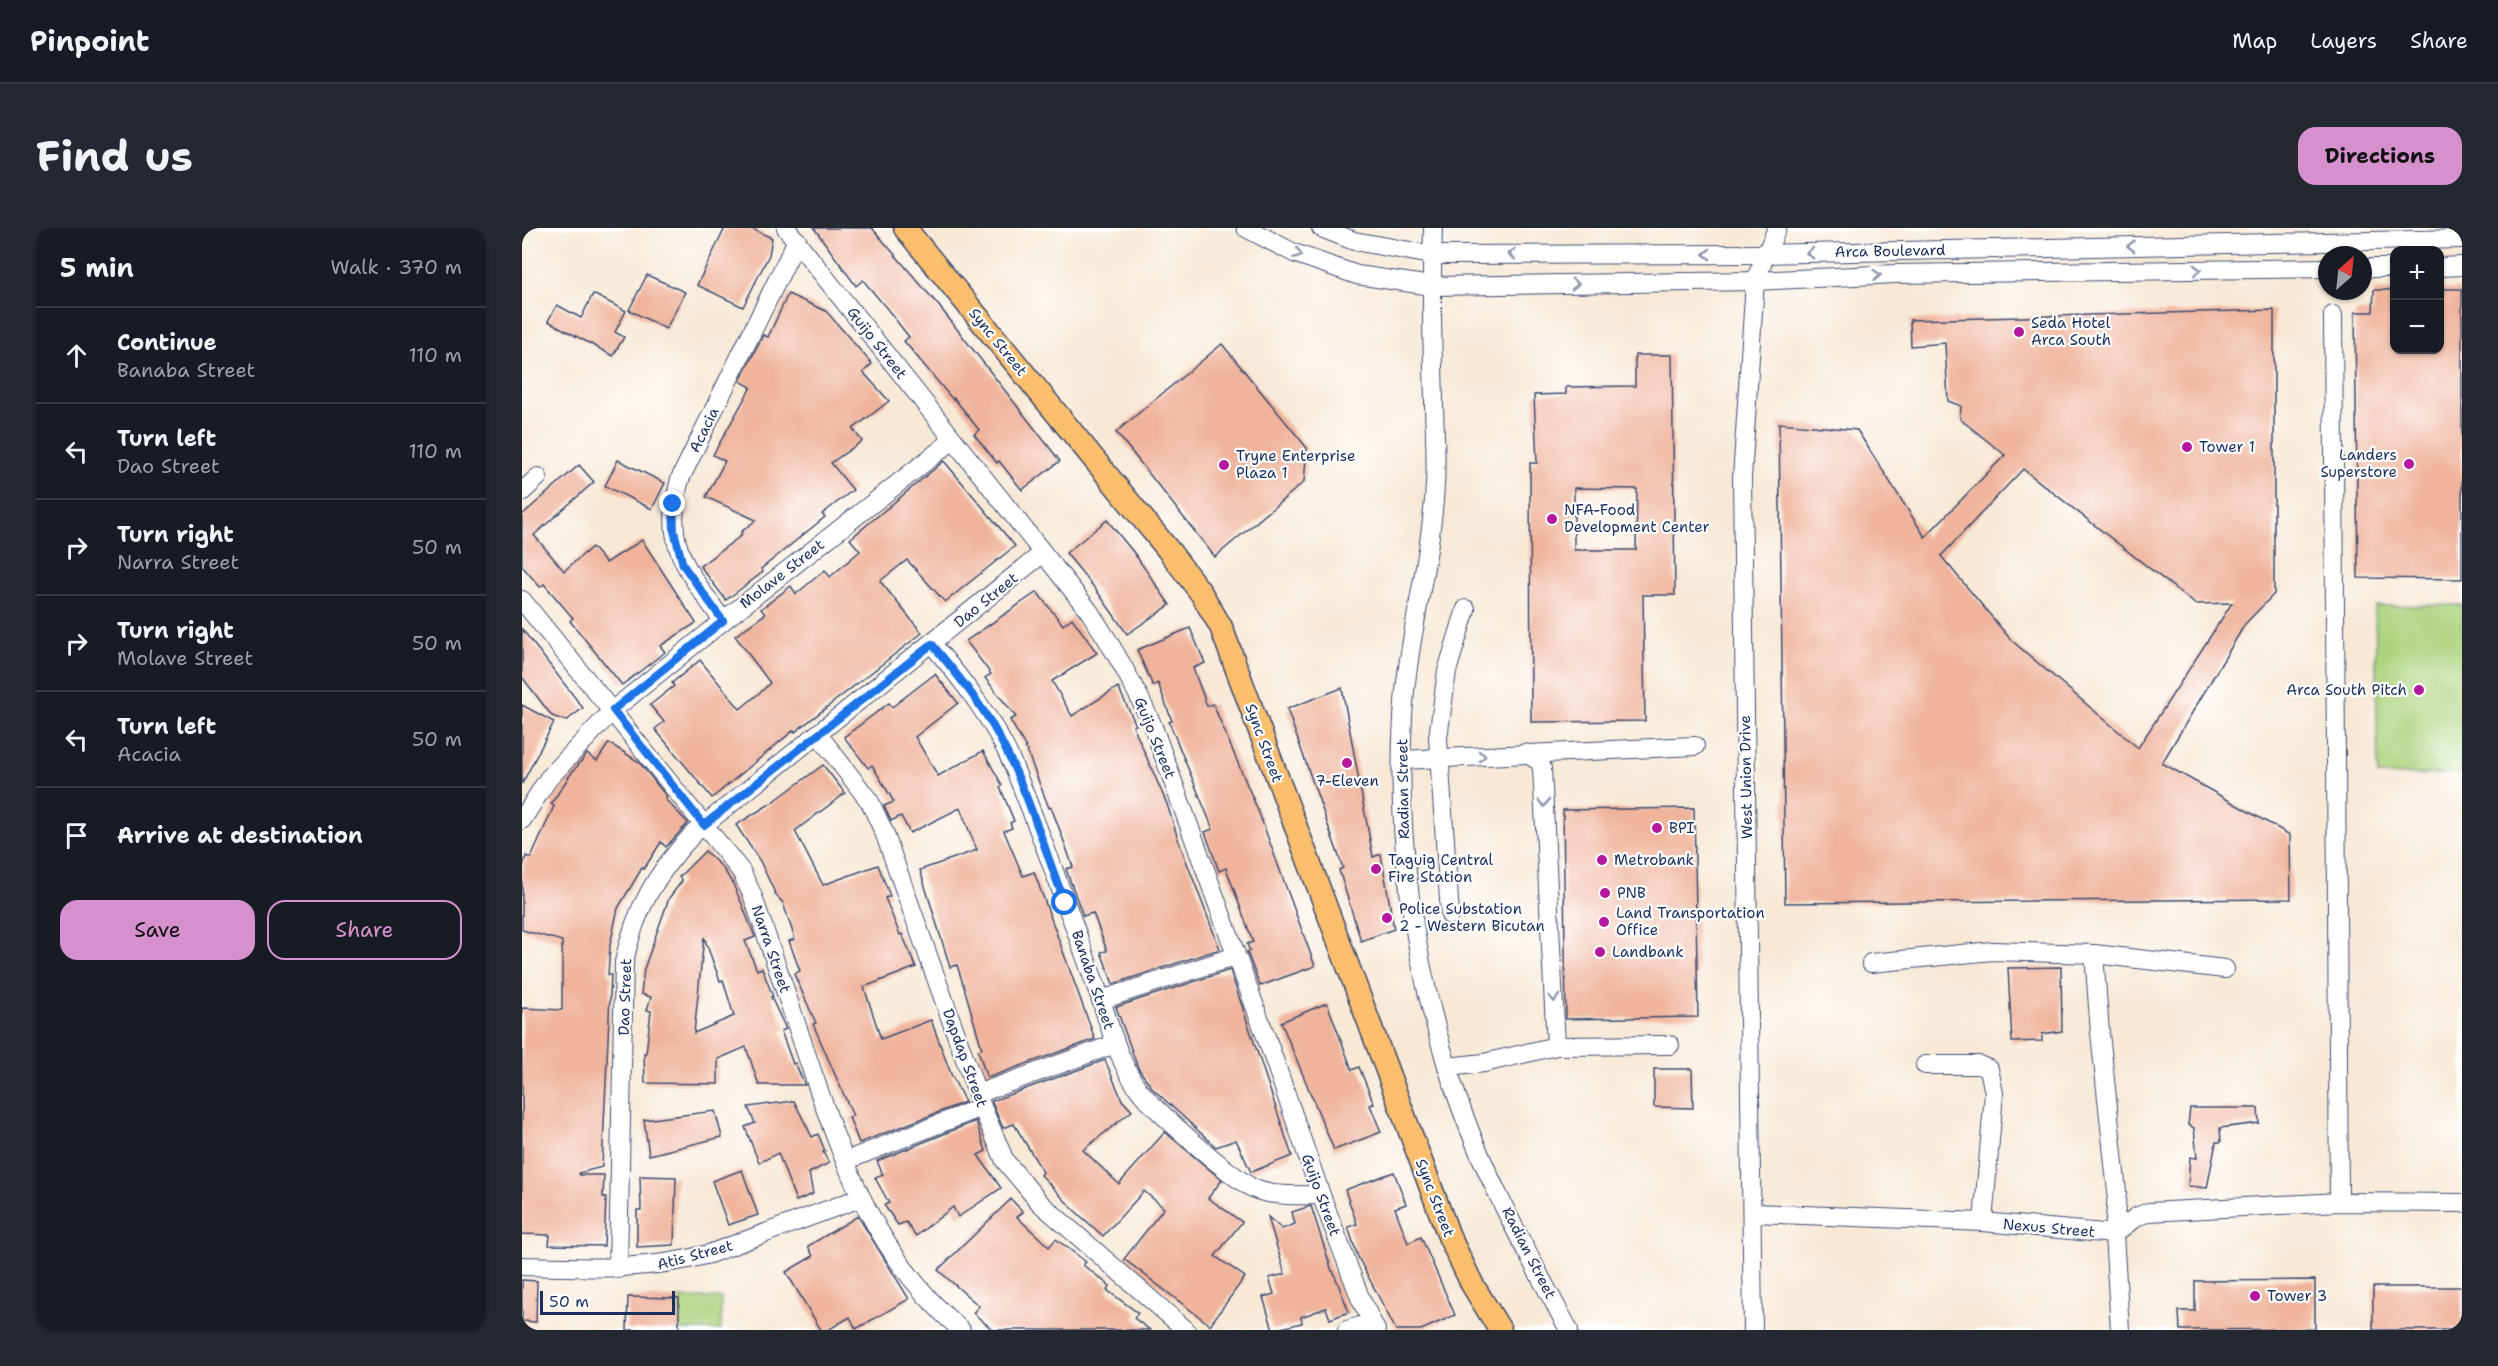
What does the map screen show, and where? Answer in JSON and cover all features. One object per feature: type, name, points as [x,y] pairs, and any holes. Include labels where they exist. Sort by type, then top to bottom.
[{"type":"main road","name":"Sync Street","points":[[905,228],[1170,552],[1201,593],[1221,627],[1449,1236],[1472,1284],[1500,1330]]},
{"type":"street","name":"Arca Boulevard","points":[[1246,228],[1294,253],[1356,275],[1432,286],[1755,281],[1895,274],[2318,268]]},
{"type":"street","name":"Arca Boulevard","points":[[1321,228],[1354,241],[1432,255],[1766,254],[2462,239]]},
{"type":"street","name":"Radian Street","points":[[1433,228],[1436,483],[1432,522],[1408,666],[1403,716],[1405,867],[1420,957],[1447,1067],[1476,1144],[1521,1243],[1569,1330]]},
{"type":"street","name":"West Union Drive","points":[[1753,1330],[1742,478],[1755,281],[1777,228]]},
{"type":"street","name":"Guijo Street","points":[[792,234],[1095,619],[1134,685],[1152,724],[1321,1195],[1374,1326]]},
{"type":"street","name":"Acacia","points":[[723,621],[683,565],[674,531],[673,504],[680,479],[792,234]]},
{"type":"street","points":[[2444,267],[2462,266]]},
{"type":"street","points":[[2372,268],[2390,268]]},
{"type":"street","points":[[2333,315],[2339,1202]]},
{"type":"street","name":"Molave Street","points":[[522,820],[548,778],[613,710],[953,440]]},
{"type":"street","points":[[522,492],[538,477]]},
{"type":"street","name":"Dao Street","points":[[618,1269],[623,1121],[623,989],[628,943],[639,911],[654,882],[669,859],[704,825],[1043,553]]},
{"type":"street","name":"Narra Street","points":[[522,600],[741,871],[752,894],[860,1198],[899,1265],[961,1330]]},
{"type":"street","points":[[1450,915],[1438,738],[1448,671],[1466,609]]},
{"type":"street","name":"Banaba Street","points":[[932,644],[980,705],[1012,763],[1101,1000],[1115,1044],[1126,1070],[1138,1089],[1161,1112],[1242,1182],[1258,1191],[1284,1195],[1321,1195]]},
{"type":"street","name":"Dapdap Street","points":[[818,734],[870,802],[884,832],[999,1150],[1024,1186],[1040,1203],[1186,1330]]},
{"type":"street","points":[[1402,760],[1695,746]]},
{"type":"street","points":[[1525,753],[1539,761],[1542,768],[1556,1046]]},
{"type":"street","points":[[1871,963],[1992,951],[2094,954],[2225,969]]},
{"type":"street","points":[[2094,954],[2117,1192],[2114,1234],[2120,1330]]},
{"type":"street","points":[[1101,1000],[1236,956]]},
{"type":"street","points":[[845,1161],[980,1100],[1115,1044]]},
{"type":"street","points":[[1447,1067],[1484,1063],[1556,1046],[1670,1045]]},
{"type":"street","points":[[1925,1065],[1979,1065],[1989,1069],[1994,1093],[1983,1222]]},
{"type":"street","name":"Atis Street","points":[[522,1266],[618,1269],[653,1266],[709,1254],[860,1198]]},
{"type":"street","name":"Nexus Street","points":[[1752,1213],[1983,1222],[2114,1234],[2136,1217],[2149,1212],[2339,1202],[2462,1203]]},
{"type":"street","points":[[1347,1330],[1374,1326]]},
{"type":"green space","name":"Arca South Pitch","points":[[2462,605],[2462,774],[2378,775],[2375,606]]},
{"type":"green space","points":[[679,1298],[721,1298],[721,1330],[679,1330]]},
{"type":"building","points":[[725,228],[750,228],[772,238],[769,255],[743,307],[697,285]]},
{"type":"building","points":[[814,228],[872,228],[939,306],[1060,461],[1022,490],[974,434],[979,430],[954,398],[953,400],[904,341],[909,337],[888,310],[863,280],[856,286]]},
{"type":"building","points":[[647,275],[685,292],[666,329],[629,310]]},
{"type":"building","name":"Landers Superstore","points":[[2444,289],[2462,289],[2462,579],[2358,578],[2355,312],[2373,312],[2374,290],[2390,290],[2390,354],[2444,354]]},
{"type":"building","points":[[593,294],[626,311],[615,332],[624,337],[613,356],[548,321],[557,305],[581,318]]},
{"type":"building","points":[[788,294],[826,311],[872,364],[863,372],[889,401],[853,429],[862,441],[831,463],[853,490],[822,514],[825,517],[761,569],[763,572],[726,600],[700,566],[742,535],[741,532],[756,520],[706,497],[725,461],[713,455],[751,387],[740,381],[763,335],[768,337]]},
{"type":"building","points":[[2274,310],[2274,594],[2245,624],[2162,763],[2290,835],[2291,899],[1785,903],[1779,423],[1857,430],[1925,537],[2005,455],[1960,419],[1961,406],[1948,401],[1945,343],[1911,346],[1910,320]],"holes":[[[2023,469],[2195,604],[2232,603],[2138,748],[2011,640],[1941,556]]]},
{"type":"building","name":"Tryne Enterprise Plaza 1","points":[[1222,344],[1307,448],[1304,482],[1215,557],[1116,432]]},
{"type":"building","name":"NFA-Food Development Center","points":[[1635,355],[1672,355],[1675,595],[1643,595],[1645,721],[1531,722],[1530,463],[1537,463],[1534,395],[1566,394],[1566,387],[1635,386]],"holes":[[[1574,488],[1637,489],[1636,550],[1574,550]]]},
{"type":"building","points":[[618,460],[665,483],[652,509],[605,486]]},
{"type":"building","points":[[944,461],[1015,546],[945,602],[907,560],[880,581],[922,633],[795,732],[794,730],[712,798],[655,729],[664,722],[650,705],[674,686],[672,683],[700,660],[740,709],[763,690],[770,683],[735,636],[765,614],[761,609],[791,586],[796,594],[825,570],[830,577],[860,551],[850,539]]},
{"type":"building","points":[[579,465],[594,482],[534,535],[564,571],[592,547],[606,563],[642,540],[696,623],[660,646],[665,652],[622,685],[570,621],[573,618],[544,584],[540,587],[522,566],[522,515]]},
{"type":"building","points":[[1107,520],[1134,553],[1170,605],[1127,634],[1097,591],[1066,553]]},
{"type":"building","points":[[1037,592],[1063,625],[1072,618],[1097,653],[1052,681],[1072,716],[1118,687],[1136,725],[1133,726],[1167,804],[1220,949],[1113,984],[1101,952],[1107,951],[1093,913],[1083,916],[1066,869],[1073,867],[1062,836],[1025,746],[1010,720],[1016,717],[985,678],[991,674],[966,641]]},
{"type":"building","points":[[1190,628],[1205,663],[1193,668],[1207,706],[1213,704],[1259,813],[1315,966],[1260,986],[1247,952],[1250,951],[1247,944],[1253,942],[1226,868],[1219,871],[1205,832],[1213,829],[1169,722],[1172,721],[1158,683],[1153,686],[1137,650]]},
{"type":"building","points":[[522,629],[583,708],[566,721],[552,716],[522,677]]},
{"type":"building","points":[[935,674],[958,703],[915,737],[938,776],[983,751],[1002,785],[1000,787],[1014,821],[1010,823],[1012,828],[1004,831],[1023,876],[1034,872],[1095,1039],[987,1078],[978,1050],[982,1049],[957,965],[950,967],[920,870],[977,850],[960,808],[910,833],[901,816],[891,821],[884,806],[894,802],[872,765],[868,768],[844,737],[889,703],[892,707]]},
{"type":"building","points":[[1342,688],[1373,857],[1381,854],[1394,929],[1361,941],[1339,870],[1343,868],[1287,709]]},
{"type":"building","points":[[522,705],[554,722],[522,784]]},
{"type":"building","points":[[609,743],[639,762],[667,797],[665,799],[688,823],[666,847],[661,842],[644,869],[642,868],[618,908],[610,945],[608,975],[611,975],[602,1167],[579,1173],[580,1175],[604,1175],[603,1197],[606,1197],[604,1246],[549,1245],[550,1235],[522,1234],[522,1008],[562,1010],[562,941],[522,930],[522,871],[526,856],[531,858],[554,806],[551,804],[570,775],[587,754],[597,761]]},
{"type":"building","points":[[823,765],[845,793],[795,831],[823,885],[878,865],[890,896],[885,898],[916,967],[864,987],[881,1039],[931,1020],[951,1074],[965,1102],[859,1143],[849,1117],[853,1116],[794,974],[800,971],[789,941],[795,939],[783,903],[776,895],[760,861],[736,825],[773,802]]},
{"type":"building","points":[[1694,808],[1698,1017],[1566,1019],[1563,810]]},
{"type":"building","points":[[705,851],[722,867],[732,882],[755,937],[745,941],[757,970],[762,968],[773,997],[771,997],[786,1029],[781,1031],[793,1064],[795,1063],[805,1085],[759,1085],[746,1047],[718,1059],[718,1084],[645,1083],[644,1053],[646,1053],[651,1011],[647,1010],[651,997],[641,994],[644,969],[669,898],[682,881],[679,877]],"holes":[[[704,937],[720,981],[723,980],[734,1016],[694,1033]]]},
{"type":"building","points":[[2061,967],[2062,1031],[2042,1034],[2042,1041],[2012,1042],[2008,968]]},
{"type":"building","points":[[1230,970],[1292,1156],[1251,1172],[1236,1140],[1216,1147],[1153,1089],[1138,1068],[1116,1007]]},
{"type":"building","points":[[1327,1003],[1352,1070],[1359,1067],[1374,1104],[1370,1105],[1381,1132],[1334,1150],[1281,1022]]},
{"type":"building","points":[[1105,1060],[1122,1100],[1132,1111],[1083,1150],[1119,1184],[1165,1132],[1222,1180],[1208,1198],[1242,1222],[1215,1256],[1245,1277],[1210,1325],[1124,1259],[1164,1208],[1144,1191],[1103,1236],[1074,1210],[1041,1175],[1043,1172],[1014,1124],[1003,1128],[992,1103],[992,1101]]},
{"type":"building","points":[[1654,1069],[1692,1069],[1693,1108],[1654,1107]]},
{"type":"building","points":[[794,1101],[812,1137],[818,1134],[829,1163],[809,1173],[813,1194],[796,1201],[778,1153],[759,1163],[745,1127],[755,1123],[748,1107]]},
{"type":"building","points":[[2190,1108],[2258,1108],[2259,1123],[2220,1128],[2221,1142],[2216,1142],[2207,1188],[2188,1186],[2190,1157],[2197,1158],[2194,1128],[2188,1125]]},
{"type":"building","points":[[715,1111],[722,1137],[649,1155],[644,1120]]},
{"type":"building","points":[[976,1121],[986,1151],[978,1155],[1001,1188],[958,1217],[953,1207],[916,1236],[906,1222],[898,1225],[884,1205],[889,1203],[875,1178],[883,1175],[877,1161]]},
{"type":"building","points":[[742,1170],[758,1215],[728,1225],[712,1181]]},
{"type":"building","points":[[1394,1172],[1406,1204],[1395,1208],[1408,1243],[1421,1237],[1455,1315],[1421,1330],[1396,1330],[1358,1257],[1348,1227],[1357,1224],[1345,1190]]},
{"type":"building","points":[[640,1176],[676,1177],[674,1245],[637,1247],[637,1210],[641,1210]]},
{"type":"building","points":[[1011,1199],[1023,1212],[1017,1217],[1049,1247],[1056,1239],[1086,1262],[1083,1265],[1110,1286],[1107,1290],[1138,1313],[1134,1318],[1150,1330],[993,1330],[973,1313],[979,1306],[938,1270]]},
{"type":"building","points":[[1311,1206],[1332,1271],[1349,1312],[1330,1319],[1326,1308],[1301,1317],[1302,1323],[1273,1330],[1263,1297],[1274,1294],[1269,1278],[1285,1274],[1268,1217],[1282,1229],[1295,1224],[1292,1212]]},
{"type":"building","points":[[858,1216],[909,1299],[856,1329],[850,1317],[828,1330],[821,1330],[786,1272],[813,1256],[808,1246]]},
{"type":"building","points":[[522,1280],[537,1281],[536,1322],[522,1321]]},
{"type":"building","name":"Tower 3","points":[[2315,1280],[2315,1329],[2180,1330],[2179,1311],[2195,1311],[2195,1281]]},
{"type":"building","points":[[2373,1287],[2462,1287],[2462,1330],[2373,1330]]},
{"type":"building","points":[[628,1297],[679,1298],[679,1330],[627,1330]]},
{"type":"place","name":"Seda Hotel Arca South","points":[[2019,332]]},
{"type":"place","name":"Tower 1","points":[[2187,447]]},
{"type":"place","name":"Landers Superstore","points":[[2409,464]]},
{"type":"place","name":"Tryne Enterprise Plaza 1","points":[[1224,465]]},
{"type":"place","name":"NFA-Food Development Center","points":[[1552,519]]},
{"type":"place","name":"Arca South Pitch","points":[[2419,690]]},
{"type":"place","name":"7-Eleven","points":[[1347,763]]},
{"type":"place","name":"BPI","points":[[1657,828]]},
{"type":"place","name":"Metrobank","points":[[1602,860]]},
{"type":"place","name":"Taguig Central Fire Station","points":[[1376,869]]},
{"type":"place","name":"PNB","points":[[1605,893]]},
{"type":"place","name":"Police Substation 2 - Western Bicutan","points":[[1387,918]]},
{"type":"place","name":"Land Transportation Office","points":[[1604,922]]},
{"type":"place","name":"Landbank","points":[[1600,952]]},
{"type":"place","name":"Tower 3","points":[[2255,1296]]},
{"type":"route","points":[[673,504],[674,531],[683,565],[723,621],[613,710],[704,825],[932,644],[980,705],[999,735],[1012,763],[1065,903]]}]
